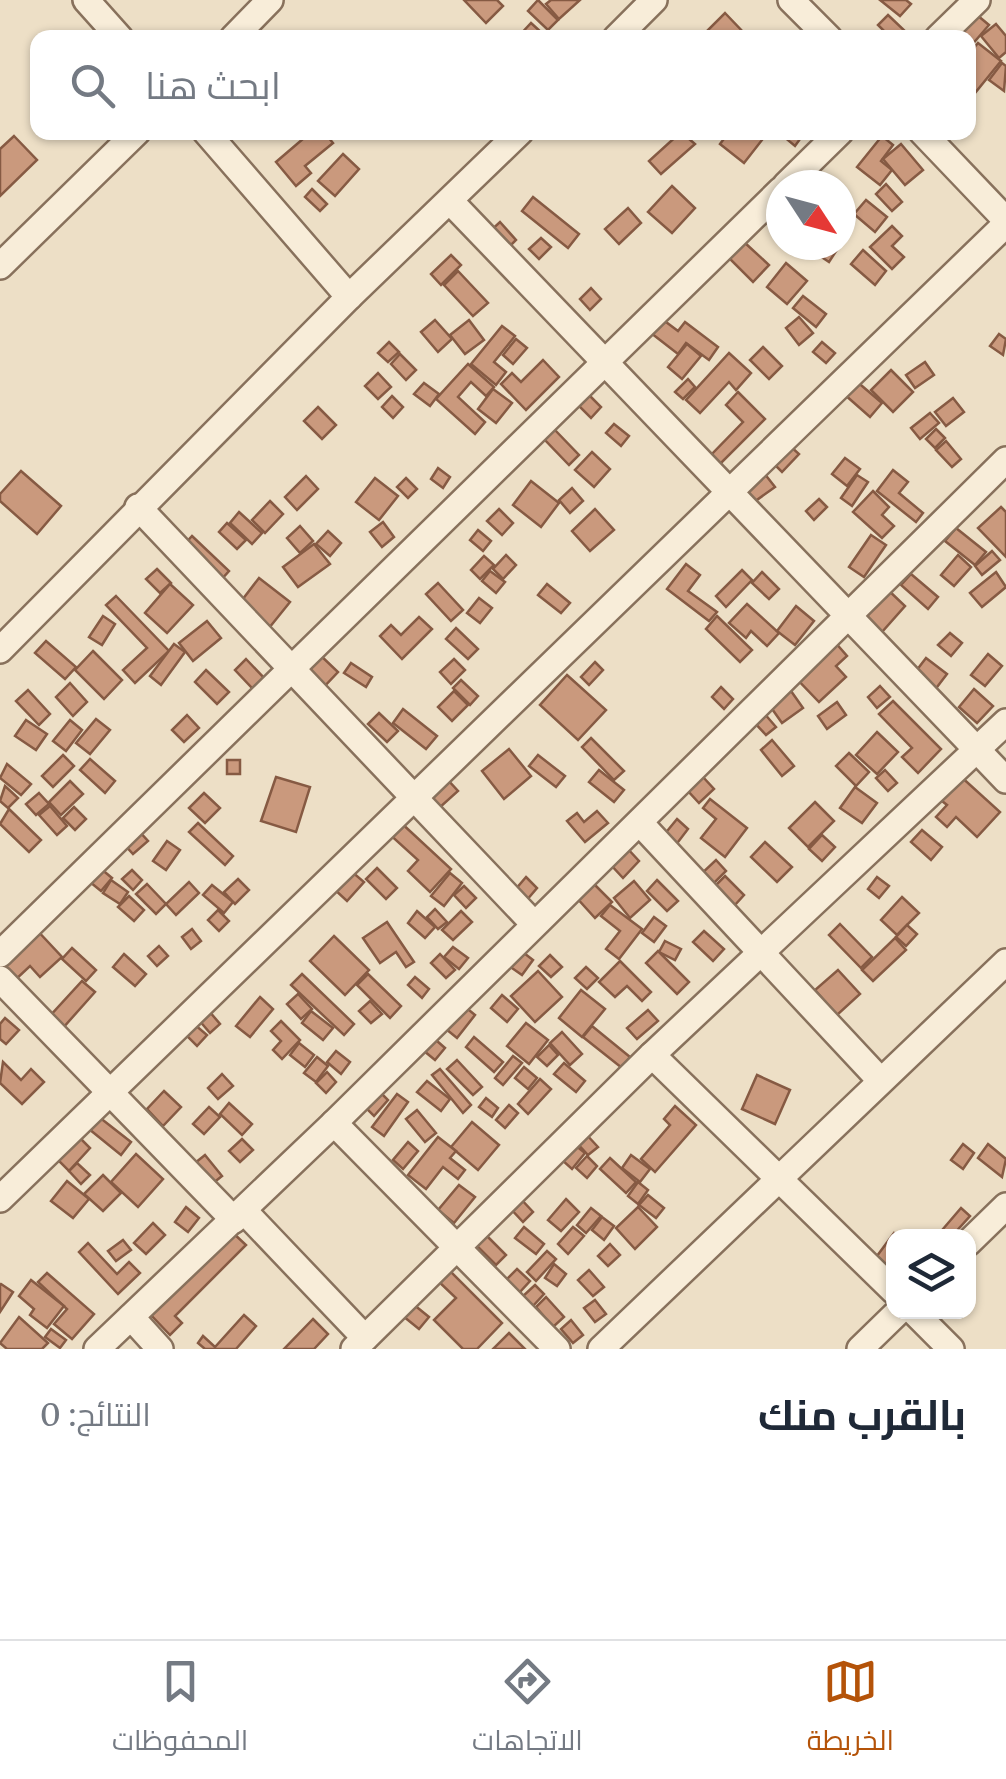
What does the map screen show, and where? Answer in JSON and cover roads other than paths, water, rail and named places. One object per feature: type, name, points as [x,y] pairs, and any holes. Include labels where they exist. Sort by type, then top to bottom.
[{"type":"street","points":[[86,0],[113,30]]},
{"type":"street","points":[[241,30],[270,0]]},
{"type":"street","points":[[624,30],[654,0]]},
{"type":"street","points":[[791,0],[820,30]]},
{"type":"street","points":[[946,30],[977,0]]},
{"type":"street","points":[[0,266],[129,140]]},
{"type":"street","points":[[213,140],[348,297]]},
{"type":"street","points":[[0,650],[138,506],[512,140]]},
{"type":"street","points":[[801,170],[832,140]]},
{"type":"street","points":[[0,1199],[1006,222],[929,140]]},
{"type":"street","points":[[450,201],[1006,780]]},
{"type":"street","points":[[0,954],[766,203]]},
{"type":"street","points":[[97,1349],[239,1216],[532,922],[640,823],[846,614],[1006,460]]},
{"type":"street","points":[[138,506],[532,922]]},
{"type":"street","points":[[0,979],[239,1216],[359,1344],[652,1056],[1006,722]]},
{"type":"street","points":[[640,823],[880,1080]]},
{"type":"street","points":[[601,1349],[1006,962]]},
{"type":"street","points":[[652,1056],[886,1283]]},
{"type":"street","points":[[334,1123],[557,1349]]},
{"type":"street","points":[[976,1236],[1004,1211]]},
{"type":"street","points":[[131,1317],[160,1349]]},
{"type":"street","points":[[860,1349],[891,1319]]},
{"type":"street","points":[[921,1319],[951,1349]]}]
